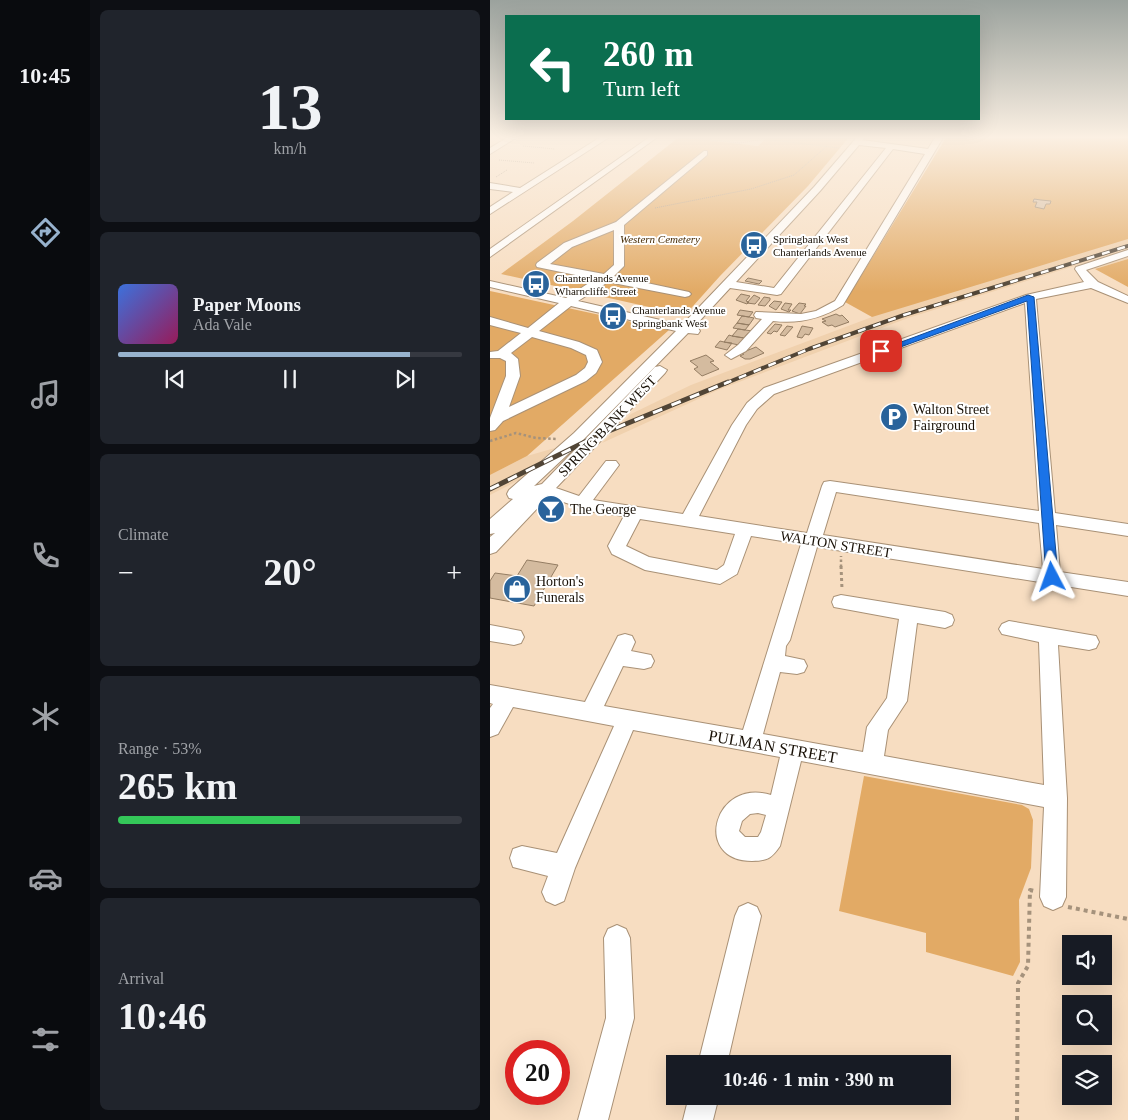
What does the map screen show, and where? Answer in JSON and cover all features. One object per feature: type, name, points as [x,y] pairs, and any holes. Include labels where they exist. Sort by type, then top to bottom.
[{"type":"street","points":[[505,188],[522,191]]},
{"type":"street","points":[[490,211],[526,188]]},
{"type":"street","points":[[490,254],[582,188]]},
{"type":"street","points":[[661,188],[619,224],[568,245],[541,264],[685,294]]},
{"type":"street","name":"SPRING BANK WEST","points":[[490,548],[546,490],[694,326],[727,284],[818,188]]},
{"type":"street","points":[[727,284],[777,292],[859,188]]},
{"type":"street","points":[[727,357],[742,348],[765,316],[801,320],[817,316],[839,303],[908,188]]},
{"type":"street","points":[[496,354],[530,332],[584,290],[606,278],[619,266],[619,224]]},
{"type":"street","points":[[1128,253],[1090,264],[1080,269],[1083,276],[1092,284],[1128,300]]},
{"type":"street","points":[[490,284],[573,299],[694,326]]},
{"type":"street","points":[[688,521],[739,425],[752,406],[769,391],[1030,297],[1092,284]]},
{"type":"street","points":[[1030,297],[1052,577]]},
{"type":"street","points":[[490,321],[575,345],[592,353],[595,362],[591,370],[581,378],[494,423]]},
{"type":"street","name":"SPRING BANK WEST","points":[[490,519],[694,326]]},
{"type":"street","points":[[494,423],[513,376],[512,359],[496,354]]},
{"type":"street","points":[[583,502],[611,465]]},
{"type":"street","points":[[750,742],[777,650],[830,486],[1128,530]]},
{"type":"street","points":[[490,528],[532,492],[541,489],[546,490]]},
{"type":"street","name":"WALTON STREET","points":[[546,490],[583,502],[635,512],[1128,589]]},
{"type":"street","points":[[635,512],[617,546],[618,550],[645,563],[720,577],[731,569],[744,530]]},
{"type":"street","points":[[841,602],[945,620]]},
{"type":"street","points":[[872,764],[878,727],[897,701],[909,614]]},
{"type":"street","points":[[1009,630],[1089,642]]},
{"type":"street","points":[[490,632],[514,637]]},
{"type":"street","points":[[1048,636],[1056,798],[1056,858],[1051,901]]},
{"type":"street","points":[[590,713],[622,650],[644,661]]},
{"type":"street","points":[[777,650],[797,666]]},
{"type":"street","points":[[490,727],[499,696]]},
{"type":"street","name":"PULMAN STREET","points":[[499,696],[1056,798]]},
{"type":"street","points":[[555,892],[563,867],[628,720]]},
{"type":"street","points":[[779,808],[793,749]]},
{"type":"street","points":[[522,858],[563,867]]},
{"type":"street","points":[[714,1055],[748,916]]},
{"type":"street","points":[[593,1120],[620,1018],[617,938]]},
{"type":"street","points":[[698,1120],[702,1105]]},
{"type":"path","points":[[632,212],[753,188]]},
{"type":"path","points":[[490,441],[516,433],[555,440],[579,436]]},
{"type":"path","points":[[841,602],[839,601],[844,579],[839,566],[843,545]]},
{"type":"path","points":[[1017,1120],[1018,983],[1028,966],[1030,890],[1051,901]]},
{"type":"path","points":[[1030,899],[1051,901],[1128,919]]},
{"type":"shaded area","points":[[925,188],[1128,188],[1128,259],[1095,269],[1084,263],[908,318],[718,390],[602,443],[631,414],[691,385],[872,317]]},
{"type":"shaded area","points":[[555,448],[519,480],[490,495],[490,475],[527,456]]},
{"type":"green space","name":"Western Cemetery","points":[[614,188],[806,188],[720,276],[685,315],[501,274]]},
{"type":"green space","points":[[915,188],[1128,188],[1128,239],[872,317],[845,302]]},
{"type":"green space","points":[[1128,259],[1128,287],[1095,269]]},
{"type":"green space","points":[[490,291],[669,330],[527,456],[490,475]]},
{"type":"green space","points":[[864,776],[1022,805],[1029,809],[1033,820],[1031,868],[1019,900],[1020,962],[1013,976],[926,952],[926,933],[839,911]]},
{"type":"building","points":[[1034,199],[1051,201],[1050,204],[1046,204],[1044,209],[1035,207],[1037,202],[1033,202]]},
{"type":"building","points":[[748,278],[762,281],[759,284],[745,281]]},
{"type":"building","points":[[741,294],[750,296],[746,301],[749,302],[747,304],[736,300]]},
{"type":"building","points":[[754,295],[760,298],[755,304],[747,303]]},
{"type":"building","points":[[764,297],[770,298],[770,300],[765,306],[758,305]]},
{"type":"building","points":[[774,301],[782,302],[776,310],[769,306]]},
{"type":"building","points":[[785,303],[792,304],[788,310],[791,310],[789,312],[781,309]]},
{"type":"building","points":[[799,303],[806,304],[800,314],[792,311]]},
{"type":"building","points":[[740,310],[753,312],[749,317],[737,315]]},
{"type":"building","points":[[836,314],[842,315],[849,322],[835,327],[832,325],[828,326],[822,322],[826,321],[822,319]]},
{"type":"building","points":[[742,316],[754,318],[749,325],[737,323]]},
{"type":"building","points":[[737,323],[749,325],[745,330],[733,328]]},
{"type":"building","points":[[775,324],[782,325],[777,332],[767,333]]},
{"type":"building","points":[[787,326],[793,327],[785,336],[780,335]]},
{"type":"building","points":[[802,326],[813,328],[809,335],[805,334],[802,338],[797,337]]},
{"type":"building","points":[[738,329],[753,331],[744,338],[732,336]]},
{"type":"building","points":[[729,335],[744,338],[739,345],[724,342]]},
{"type":"building","points":[[720,341],[732,343],[727,350],[715,347]]},
{"type":"building","points":[[756,347],[764,353],[750,359],[740,356],[744,354],[741,353]]},
{"type":"building","points":[[706,355],[714,361],[710,362],[719,369],[702,376],[694,369],[698,367],[690,361]]},
{"type":"building","name":"Horton's Funerals","points":[[527,560],[558,565],[534,606],[490,598],[490,581],[495,573],[517,576]]},
{"type":"railway","points":[[724,384],[809,349],[904,315],[1128,246]]},
{"type":"railway","points":[[490,489],[599,435],[728,382]]},
{"type":"place","name":"Springbank West Chanterlands Avenue","points":[[754,245]]},
{"type":"place","name":"Chanterlands Avenue Wharncliffe Street","points":[[536,284]]},
{"type":"place","name":"Chanterlands Avenue Springbank West","points":[[613,316]]},
{"type":"place","name":"Walton Street Fairground","points":[[894,417]]},
{"type":"place","name":"The George","points":[[551,509]]},
{"type":"place","name":"Horton's Funerals","points":[[517,589]]},
{"type":"route","points":[[881,351],[1030,297],[1052,577]]}]
